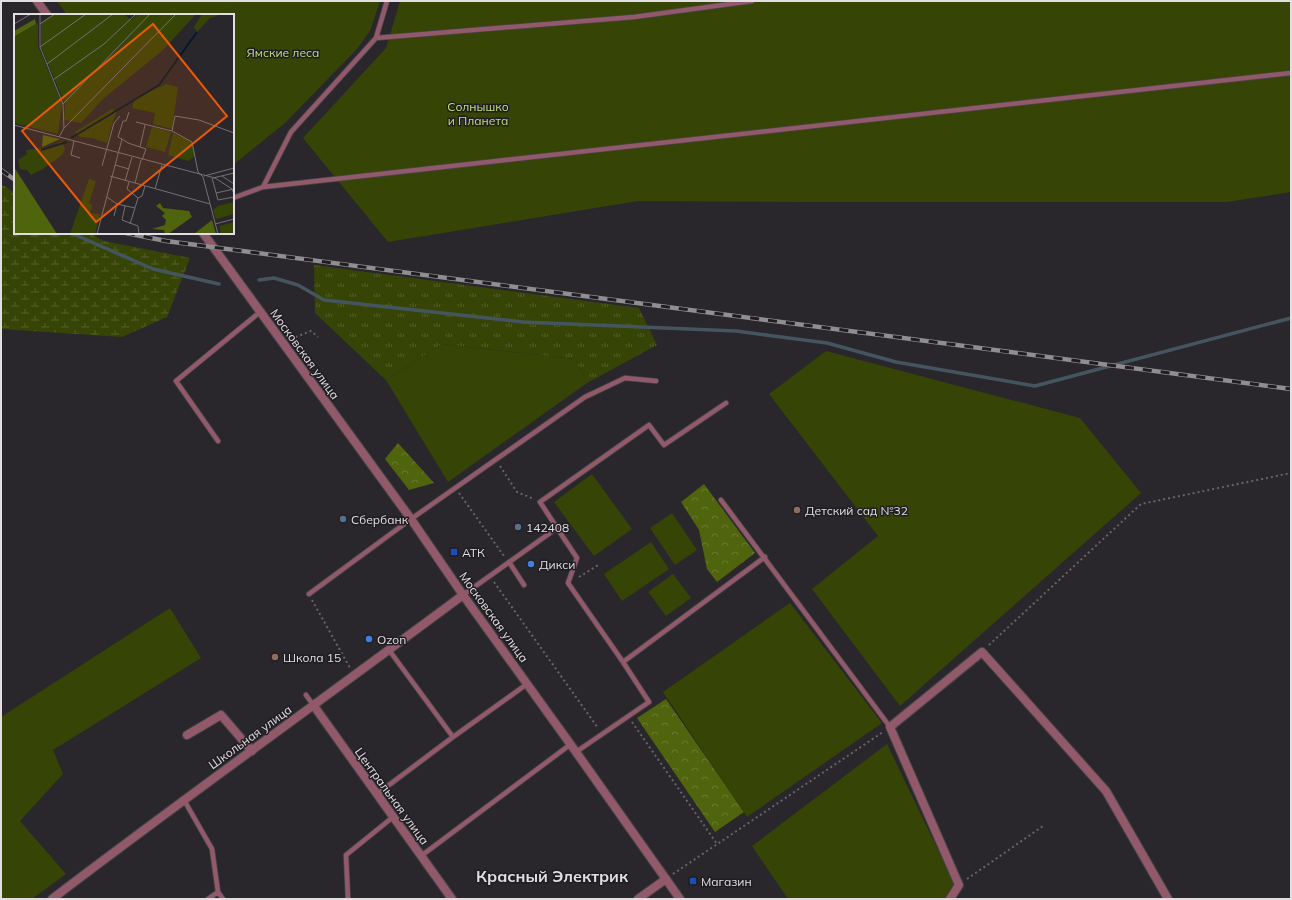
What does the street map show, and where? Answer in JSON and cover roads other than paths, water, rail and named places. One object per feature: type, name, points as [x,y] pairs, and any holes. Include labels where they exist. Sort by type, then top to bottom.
[{"type":"street","points":[[37,1],[46,14]]},
{"type":"street","name":"Московская улица","points":[[204,234],[411,519],[463,595],[571,744],[680,899]]},
{"type":"street","name":"Школьная улица","points":[[52,899],[117,849],[314,706],[463,595]]},
{"type":"street","points":[[950,899],[959,885],[890,727],[982,652],[1106,791],[1168,899]]},
{"type":"street","name":"Центральная улица","points":[[314,706],[452,899]]},
{"type":"street","points":[[187,735],[221,714],[252,751]]},
{"type":"street","points":[[638,899],[666,879]]},
{"type":"lane","points":[[263,187],[291,132],[376,38],[387,1]]},
{"type":"lane","points":[[376,38],[634,17],[752,1]]},
{"type":"lane","points":[[234,198],[263,187],[1291,73]]},
{"type":"lane","points":[[218,442],[176,381],[260,312]]},
{"type":"lane","points":[[308,594],[411,519],[585,397],[626,378],[656,381]]},
{"type":"lane","points":[[576,752],[649,702],[624,662],[568,583],[576,558],[540,502],[648,425],[664,446],[726,403]]},
{"type":"lane","points":[[721,500],[765,557],[890,727]]},
{"type":"lane","points":[[463,595],[557,528]]},
{"type":"lane","points":[[624,662],[765,557]]},
{"type":"lane","points":[[509,562],[524,585]]},
{"type":"lane","points":[[389,650],[453,737]]},
{"type":"lane","points":[[377,794],[527,684]]},
{"type":"lane","points":[[306,695],[314,706]]},
{"type":"lane","points":[[421,856],[571,744]]},
{"type":"lane","points":[[184,800],[212,849],[218,892],[222,899]]},
{"type":"lane","points":[[348,899],[346,855],[393,817]]},
{"type":"lane","points":[[208,899],[218,892]]},
{"type":"waterway","points":[[73,234],[153,269],[219,284]]},
{"type":"waterway","points":[[259,280],[274,278],[298,285],[324,300],[523,322],[736,331],[827,343],[896,362],[1035,386],[1291,318]]},
{"type":"railway","points":[[1,170],[14,179]]},
{"type":"railway","points":[[131,234],[166,241],[1291,389]]},
{"type":"place","name":"Детский сад №32","points":[[797,510]]},
{"type":"place","name":"Сбербанк","points":[[343,519]]},
{"type":"place","name":"142408","points":[[518,527]]},
{"type":"place","name":"АТК","points":[[454,552]]},
{"type":"place","name":"Дикси","points":[[531,564]]},
{"type":"place","name":"Ozon","points":[[369,639]]},
{"type":"place","name":"Школа 15","points":[[275,657]]},
{"type":"place","name":"Магазин","points":[[693,881]]},
{"type":"district","name":"Красный Электрик","points":[[552,876]]},
{"type":"park label","name":"Ямские леса","points":[[283,52]]},
{"type":"park label","name":"Солнышко и Планета","points":[[478,113]]}]
